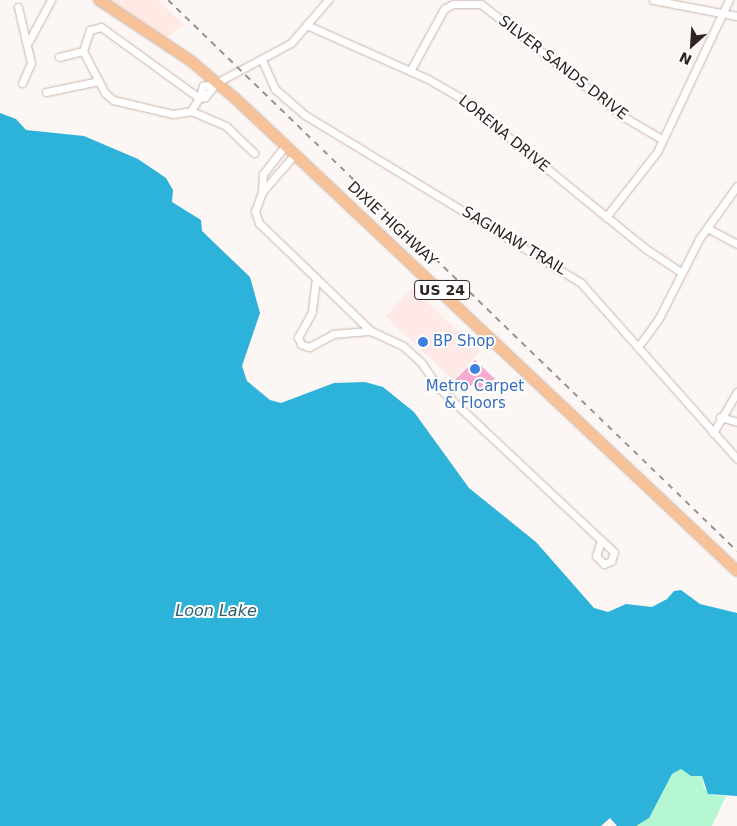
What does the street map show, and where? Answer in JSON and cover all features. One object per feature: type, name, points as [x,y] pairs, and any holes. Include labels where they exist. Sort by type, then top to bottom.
[{"type":"main road","name":"DIXIE HIGHWAY","points":[[99,0],[160,40],[216,83],[286,145],[737,571]]},
{"type":"street","points":[[29,41],[52,0]]},
{"type":"street","points":[[192,111],[203,86],[216,83],[285,47],[309,26],[328,0]]},
{"type":"street","points":[[653,0],[722,15],[737,16]]},
{"type":"street","points":[[606,217],[663,140],[728,0]]},
{"type":"street","name":"SILVER SANDS DRIVE","points":[[410,71],[444,9],[453,4],[481,4],[624,117],[663,140]]},
{"type":"street","points":[[18,7],[29,41],[31,62],[22,83]]},
{"type":"street","points":[[82,51],[90,30],[98,26],[199,98]]},
{"type":"street","name":"LORENA DRIVE","points":[[309,26],[410,71],[459,97],[606,217],[681,272]]},
{"type":"street","points":[[59,57],[82,51]]},
{"type":"street","points":[[82,51],[105,93],[122,104],[173,114],[192,111],[226,126],[254,153]]},
{"type":"street","name":"SAGINAW TRAIL","points":[[262,60],[276,88],[295,108],[571,275],[638,347],[737,459]]},
{"type":"street","points":[[46,92],[99,81]]},
{"type":"street","points":[[286,145],[263,174],[262,192],[255,211],[259,223],[371,331],[413,354],[437,386],[601,540]]},
{"type":"street","points":[[262,192],[295,154]]},
{"type":"street","points":[[638,347],[652,330],[681,272],[706,228],[737,186]]},
{"type":"street","points":[[706,228],[737,244]]},
{"type":"street","points":[[316,278],[312,312],[298,337],[301,344],[309,348],[333,334],[371,331]]},
{"type":"street","points":[[713,432],[720,417],[737,392]]},
{"type":"street","points":[[720,417],[737,422]]},
{"type":"shaded area","points":[[109,0],[158,0],[184,25],[167,37]]},
{"type":"shaded area","points":[[412,288],[480,351],[453,380],[385,317]]},
{"type":"green space","points":[[681,769],[691,776],[702,776],[704,788],[712,795],[726,796],[712,826],[636,826],[648,818],[672,774]]},
{"type":"water","name":"Loon Lake","points":[[0,113],[16,119],[26,130],[84,136],[138,159],[166,178],[173,190],[172,202],[201,220],[202,231],[250,277],[260,313],[242,366],[247,381],[270,400],[281,403],[334,383],[365,382],[383,387],[414,412],[469,488],[536,542],[594,608],[608,612],[626,604],[652,607],[667,599],[674,591],[681,590],[700,604],[737,613],[737,796],[708,794],[702,776],[691,776],[681,769],[672,774],[649,818],[636,826],[617,826],[610,818],[601,826],[0,826]]},
{"type":"building","name":"Metro Carpet & Floors","points":[[475,360],[495,379],[483,391],[474,383],[466,390],[455,380]]},
{"type":"railway","points":[[168,0],[737,551]]},
{"type":"place","name":"BP Shop","points":[[423,342]]},
{"type":"place","name":"Metro Carpet & Floors","points":[[475,369]]}]
